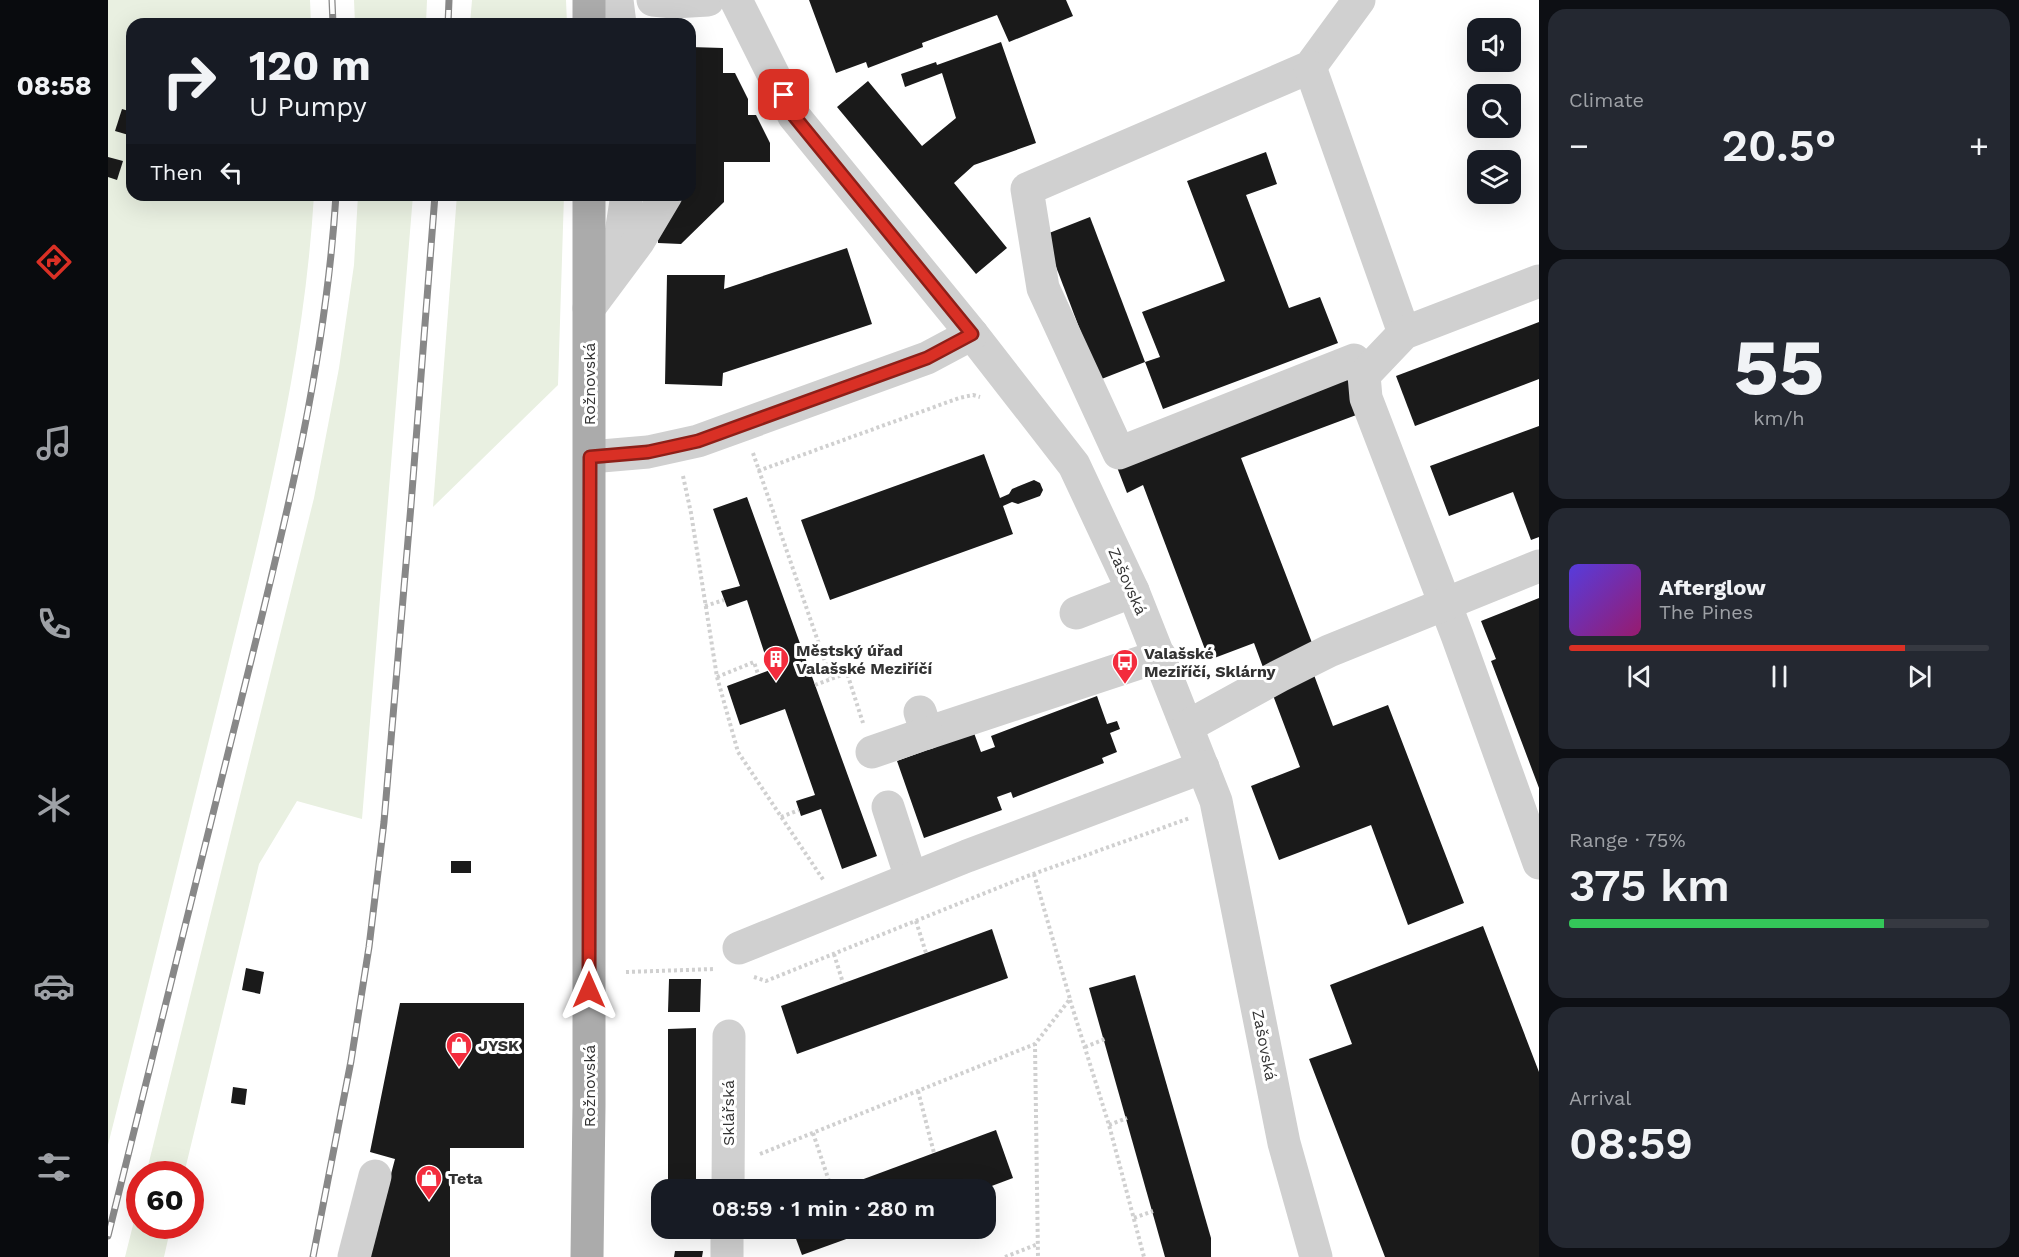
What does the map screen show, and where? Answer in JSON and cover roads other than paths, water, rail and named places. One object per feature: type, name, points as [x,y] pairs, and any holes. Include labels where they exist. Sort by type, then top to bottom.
[{"type":"main road","points":[[589,0],[589,18]]},
{"type":"main road","name":"Rožnovská","points":[[587,1257],[589,201]]},
{"type":"street","points":[[617,0],[619,18]]},
{"type":"street","name":"Zašovská","points":[[736,0],[794,116],[972,334],[1074,465],[1133,591],[1216,801],[1284,1143],[1316,1257]]},
{"type":"street","points":[[1359,0],[1310,68],[1027,189],[1043,288],[1119,453],[1354,360],[1364,375],[1366,399],[1444,603],[1539,863]]},
{"type":"street","points":[[1310,68],[1404,333]]},
{"type":"street","points":[[615,272],[627,201]]},
{"type":"street","points":[[589,308],[638,242],[662,201]]},
{"type":"street","points":[[1364,375],[1404,333],[1539,281]]},
{"type":"street","points":[[590,457],[648,452],[698,441],[927,358],[972,334]]},
{"type":"street","points":[[1188,726],[1329,651],[1539,566]]},
{"type":"street","points":[[1076,613],[1133,591]]},
{"type":"street","points":[[872,752],[924,723],[1160,656]]},
{"type":"street","points":[[734,964],[841,906],[1203,767]]},
{"type":"street","points":[[888,807],[911,878]]},
{"type":"street","name":"Sklářská","points":[[728,1178],[729,1036]]},
{"type":"street","points":[[354,1257],[375,1176]]},
{"type":"street","points":[[727,1257],[728,1239]]},
{"type":"railway","points":[[332,0],[333,18]]},
{"type":"railway","points":[[448,18],[449,0]]},
{"type":"railway","points":[[108,1236],[256,641],[300,452],[322,325],[335,201]]},
{"type":"railway","points":[[313,1257],[351,1061],[369,947],[384,822],[435,201]]},
{"type":"place","name":"Městský úřad Valašské Meziříčí","points":[[776,682]]},
{"type":"place","name":"Valašské Meziříčí, Sklárny","points":[[1125,685]]},
{"type":"place","name":"JYSK","points":[[459,1068]]},
{"type":"place","name":"Teta","points":[[429,1201]]}]
